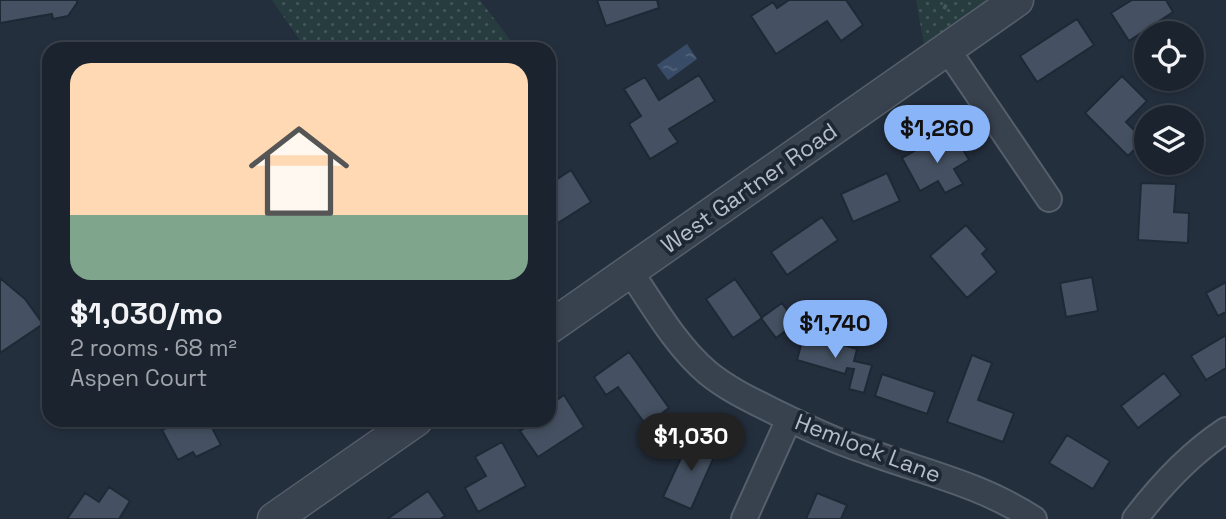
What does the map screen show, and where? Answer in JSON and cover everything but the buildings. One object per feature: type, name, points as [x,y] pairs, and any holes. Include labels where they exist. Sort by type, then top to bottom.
[{"type":"street","name":"West Gartner Road","points":[[556,323],[1017,0]]},
{"type":"street","points":[[947,49],[1049,200]]},
{"type":"street","name":"Hemlock Lane","points":[[630,271],[686,350],[706,372],[735,393],[864,451],[977,488],[1034,519]]},
{"type":"street","points":[[744,519],[789,419]]},
{"type":"street","points":[[274,519],[406,427]]},
{"type":"street","points":[[1135,519],[1164,484],[1194,455],[1226,430]]},
{"type":"path","points":[[944,9],[948,0]]},
{"type":"green space","points":[[272,0],[480,0],[512,42],[301,42]]},
{"type":"green space","points":[[916,0],[988,0],[924,45]]},
{"type":"water","points":[[687,44],[697,59],[668,80],[657,65]]}]
